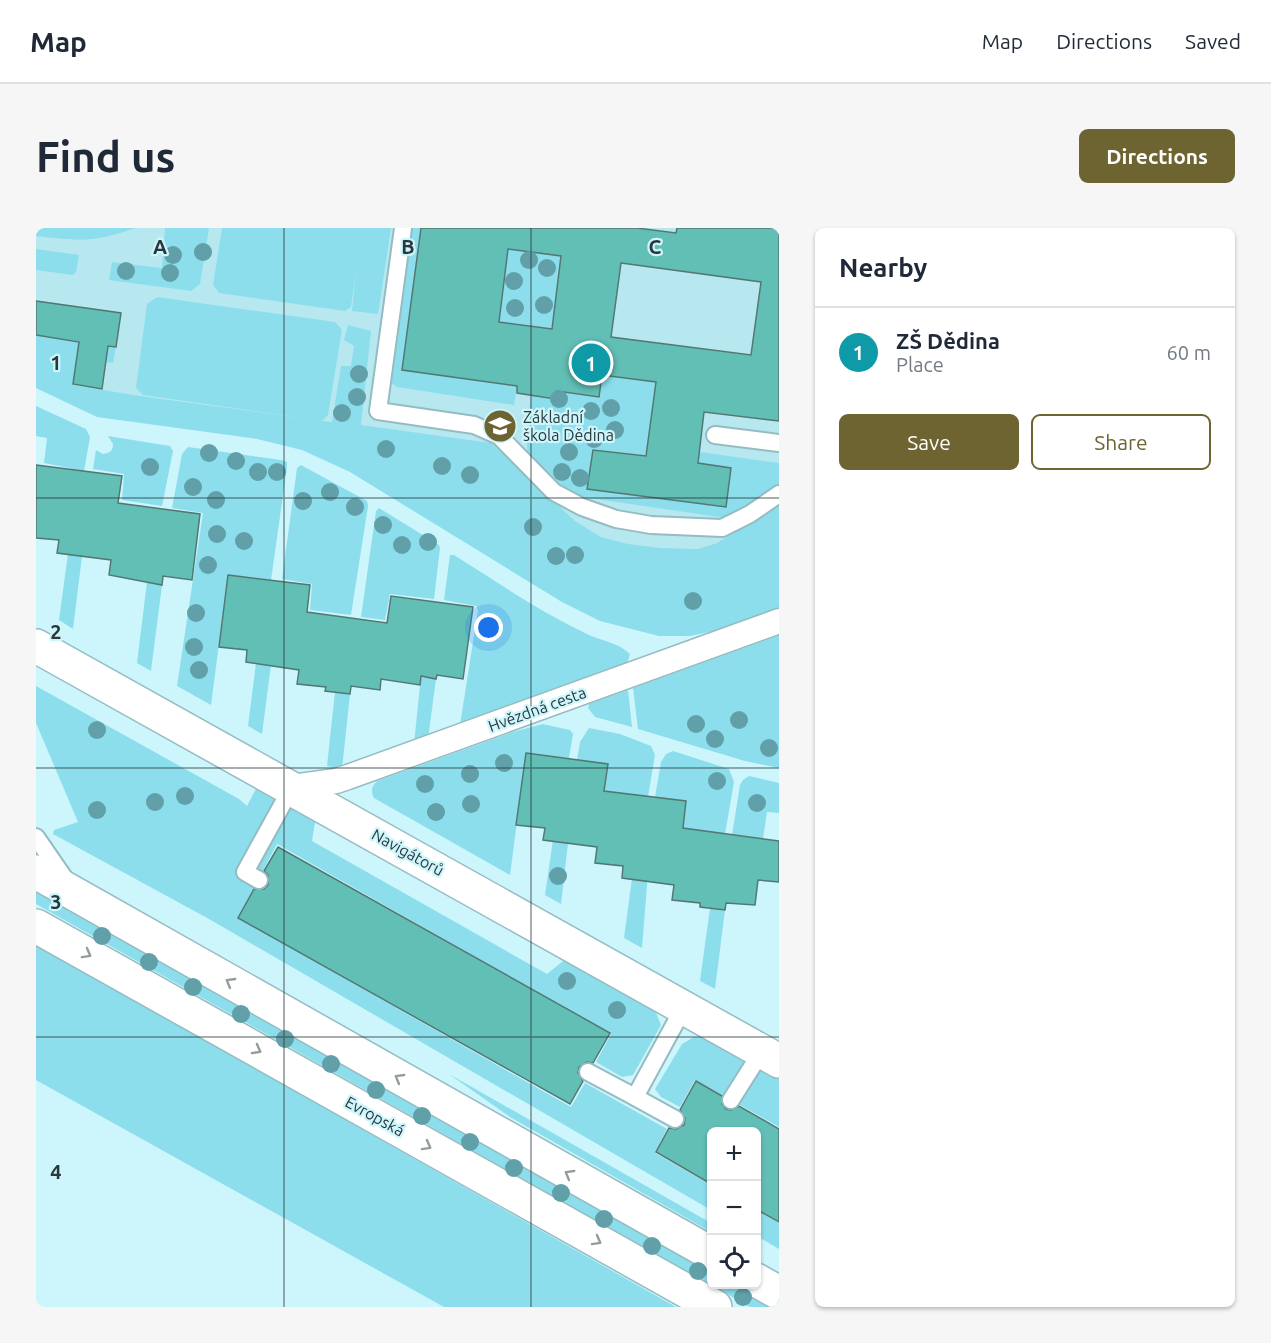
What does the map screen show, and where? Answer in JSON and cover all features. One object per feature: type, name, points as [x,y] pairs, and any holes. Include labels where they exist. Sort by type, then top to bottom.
[{"type":"main road","name":"Navigátorů","points":[[36,646],[775,1058]]},
{"type":"main road","points":[[36,872],[707,1252]]},
{"type":"main road","name":"Evropská","points":[[36,926],[714,1307]]},
{"type":"main road","points":[[761,1283],[779,1293]]},
{"type":"street","name":"Hvězdná cesta","points":[[292,788],[348,777],[779,621]]},
{"type":"lane","points":[[403,228],[378,411],[474,425],[499,436],[554,492],[582,507],[616,519],[662,526],[722,528],[750,514],[779,494]]},
{"type":"lane","points":[[715,435],[779,443]]},
{"type":"lane","points":[[259,880],[245,872],[292,788]]},
{"type":"lane","points":[[36,837],[76,895]]},
{"type":"lane","points":[[634,1097],[684,1007]]},
{"type":"lane","points":[[731,1100],[775,1058]]},
{"type":"lane","points":[[588,1072],[675,1119]]},
{"type":"shaded area","name":"Základní škola Dědina","points":[[36,228],[779,228],[779,603],[357,458],[36,376]]},
{"type":"shaded area","points":[[36,228],[135,228],[108,236],[75,240],[36,236]]},
{"type":"shaded area","points":[[165,228],[209,228],[200,284],[191,291],[109,280],[112,262],[162,268]]},
{"type":"shaded area","points":[[222,228],[391,228],[378,314],[352,311],[356,271],[351,307],[345,311],[219,293],[213,285]]},
{"type":"shaded area","points":[[409,228],[421,228],[402,370],[517,386],[514,405],[397,387],[390,382],[388,376]]},
{"type":"shaded area","points":[[36,249],[79,255],[76,272],[73,275],[36,270]]},
{"type":"shaded area","points":[[508,249],[561,256],[552,329],[499,322]]},
{"type":"shaded area","points":[[157,297],[335,322],[342,330],[328,415],[322,421],[332,422],[341,366],[351,366],[354,346],[344,340],[348,325],[371,331],[361,425],[491,443],[575,521],[601,537],[628,544],[660,548],[698,549],[717,543],[779,504],[779,612],[742,625],[690,636],[659,636],[600,621],[562,602],[350,472],[302,450],[257,439],[97,417],[36,388],[36,335],[116,347],[113,363],[77,358],[74,385],[133,395],[310,419],[143,395],[136,388],[147,304]]},
{"type":"shaded area","points":[[602,375],[656,382],[646,456],[593,450],[588,488],[726,507],[731,468],[691,463],[693,451],[779,463],[779,486],[726,518],[582,497],[570,490],[546,474],[530,458],[527,434],[532,388],[599,397]]},
{"type":"shaded area","points":[[36,406],[86,429],[90,437],[84,471],[44,463],[47,438],[36,436]]},
{"type":"shaded area","points":[[108,436],[170,446],[173,451],[162,506],[122,500],[124,474],[93,469],[96,450],[103,454],[112,448],[113,444]]},
{"type":"shaded area","points":[[188,447],[287,462],[271,580],[228,575],[211,705],[177,686],[203,513],[172,508],[182,454]]},
{"type":"shaded area","points":[[301,465],[367,501],[351,615],[310,610],[312,584],[282,579],[297,468]]},
{"type":"shaded area","points":[[379,508],[439,545],[440,548],[434,599],[390,594],[385,620],[361,617],[376,511]]},
{"type":"shaded area","points":[[69,546],[83,548],[73,629],[59,620]]},
{"type":"shaded area","points":[[450,555],[454,555],[551,615],[591,636],[625,650],[630,654],[627,664],[460,725],[478,610],[476,606],[444,600]]},
{"type":"shaded area","points":[[147,582],[162,585],[151,671],[137,663]]},
{"type":"shaded area","points":[[779,635],[779,768],[745,761],[638,729],[633,688]]},
{"type":"shaded area","points":[[257,655],[272,657],[262,734],[248,726]]},
{"type":"shaded area","points":[[421,676],[436,679],[428,739],[414,744]]},
{"type":"shaded area","points":[[36,686],[239,799],[247,806],[258,785],[316,816],[312,841],[547,974],[567,958],[655,1010],[661,1025],[633,1075],[622,1077],[596,1062],[611,1034],[277,844],[238,918],[571,1107],[585,1083],[667,1129],[655,1153],[707,1183],[707,1208],[209,919],[53,834],[54,830],[78,822],[36,723]]},
{"type":"shaded area","points":[[628,690],[632,727],[595,717],[588,708],[589,704]]},
{"type":"shaded area","points":[[335,692],[350,694],[342,769],[327,766]]},
{"type":"shaded area","points":[[543,724],[570,730],[573,734],[569,758],[526,753],[510,875],[374,798],[372,789],[377,781],[513,732]]},
{"type":"shaded area","points":[[589,728],[620,734],[651,746],[655,755],[648,797],[604,791],[608,764],[577,760],[580,742]]},
{"type":"shaded area","points":[[673,751],[729,769],[734,782],[725,834],[683,828],[686,801],[655,797],[661,762],[666,754]]},
{"type":"shaded area","points":[[749,776],[779,783],[779,813],[767,812],[763,839],[732,835],[740,785]]},
{"type":"shaded area","points":[[554,833],[569,835],[561,904],[545,895]]},
{"type":"shaded area","points":[[633,871],[648,873],[642,948],[624,938]]},
{"type":"shaded area","points":[[36,891],[707,1271],[707,1283],[36,904]]},
{"type":"shaded area","points":[[710,908],[725,910],[715,989],[700,981]]},
{"type":"shaded area","points":[[36,945],[676,1307],[444,1307],[36,1080]]},
{"type":"shaded area","points":[[694,1037],[707,1038],[779,1079],[779,1127],[695,1080],[680,1107],[661,1097],[655,1089],[682,1044]]},
{"type":"shaded area","points":[[449,1074],[707,1221],[707,1230],[510,1117]]},
{"type":"shaded area","points":[[761,1212],[779,1223],[779,1249],[761,1238]]},
{"type":"shaded area","points":[[718,1289],[740,1289],[773,1307],[750,1307]]},
{"type":"building","points":[[421,228],[637,228],[676,233],[677,228],[779,228],[779,421],[704,412],[698,463],[731,468],[726,507],[587,489],[593,450],[646,456],[656,382],[602,375],[599,397],[557,391],[555,399],[517,393],[517,386],[402,370]],"holes":[[[508,249],[561,256],[552,329],[499,322]],[[621,263],[761,282],[751,355],[611,337]]]},
{"type":"building","points":[[36,301],[121,313],[116,347],[108,346],[102,389],[73,384],[79,342],[36,335]]},
{"type":"building","points":[[36,465],[122,476],[118,503],[200,514],[192,580],[163,576],[162,585],[109,575],[111,560],[57,553],[59,540],[36,538]]},
{"type":"building","points":[[228,575],[310,585],[307,612],[387,623],[391,596],[473,607],[463,679],[437,675],[436,679],[421,676],[420,685],[381,679],[380,690],[351,686],[350,694],[325,691],[326,687],[297,684],[299,670],[246,662],[247,650],[219,647]]},
{"type":"building","points":[[526,753],[608,764],[604,791],[686,801],[683,828],[779,841],[779,882],[758,880],[755,905],[726,903],[725,910],[700,907],[700,903],[672,900],[674,885],[622,878],[623,866],[595,863],[597,847],[543,840],[545,828],[516,825]]},
{"type":"building","points":[[278,847],[610,1033],[593,1063],[587,1062],[579,1067],[578,1073],[583,1081],[570,1104],[238,918],[254,889],[264,889],[268,885],[268,875],[264,871]]},
{"type":"building","points":[[696,1081],[722,1096],[722,1104],[726,1109],[731,1110],[739,1106],[779,1129],[779,1222],[761,1212],[761,1127],[707,1127],[707,1182],[656,1152],[669,1128],[676,1129],[684,1125],[685,1118],[680,1110]]},
{"type":"place","name":"ZŠ Dědina","points":[[591,363]]},
{"type":"place","name":"Základní škola Dědina","points":[[500,426]]}]
